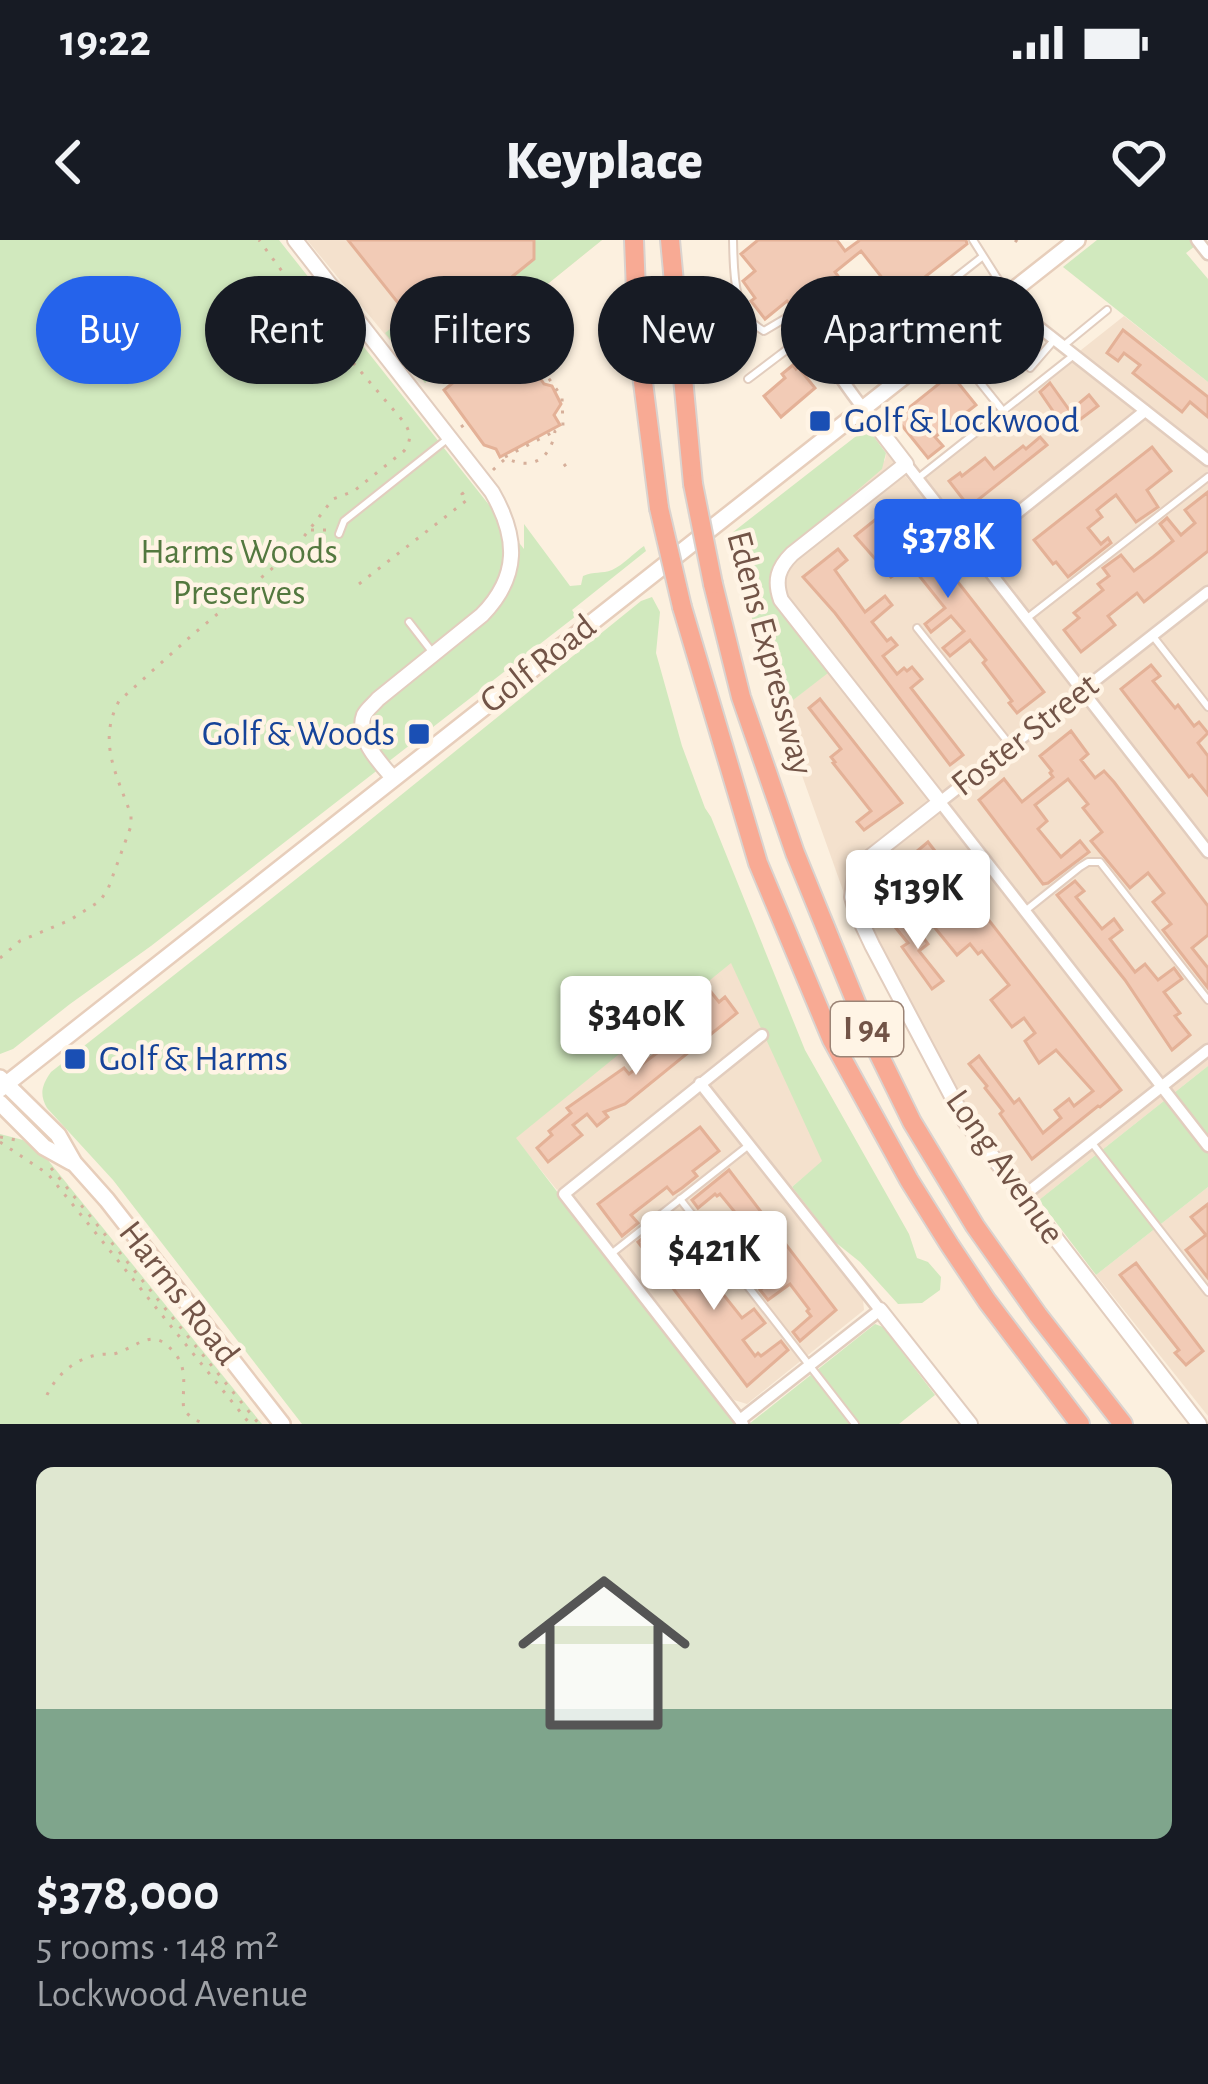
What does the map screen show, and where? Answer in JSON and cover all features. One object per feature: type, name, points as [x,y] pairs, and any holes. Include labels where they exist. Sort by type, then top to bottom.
[{"type":"highway","name":"Edens Expressway","points":[[634,240],[638,343],[659,508],[682,607],[758,863],[832,1040],[909,1180],[986,1301],[1080,1424]]},
{"type":"highway","name":"Edens Expressway","points":[[670,240],[692,484],[712,584],[748,720],[795,854],[868,1032],[912,1122],[975,1226],[1123,1424]]},
{"type":"main road","name":"Golf Road","points":[[1032,276],[1077,240]]},
{"type":"main road","name":"Golf Road","points":[[2,1084],[894,384]]},
{"type":"main road","name":"Harms Road","points":[[2,1084],[58,1135],[74,1163],[282,1424]]},
{"type":"main road","name":"Harms Road","points":[[0,1103],[44,1147],[74,1163]]},
{"type":"street","points":[[295,240],[455,432],[509,529],[510,557],[497,599],[364,715],[368,745],[393,778]]},
{"type":"street","points":[[1197,240],[1208,254]]},
{"type":"street","points":[[1044,330],[1208,460]]},
{"type":"street","points":[[843,384],[1208,853]]},
{"type":"street","points":[[972,549],[1145,412]]},
{"type":"street","points":[[905,464],[782,564],[777,576],[781,599],[1208,1146]]},
{"type":"street","name":"Foster Street","points":[[852,886],[870,857],[1208,592]]},
{"type":"street","name":"Long Avenue","points":[[852,886],[856,911],[872,945],[965,1120],[1199,1424]]},
{"type":"street","points":[[762,1035],[564,1194],[741,1422],[880,1310]]},
{"type":"street","points":[[1022,1197],[1208,1050]]},
{"type":"street","points":[[700,1083],[970,1424]]},
{"type":"lane","points":[[733,240],[735,290],[752,325],[764,331],[781,321]]},
{"type":"lane","points":[[973,240],[993,276]]},
{"type":"lane","points":[[958,276],[982,257]]},
{"type":"lane","points":[[1044,356],[1107,310]]},
{"type":"lane","points":[[757,371],[781,351]]},
{"type":"lane","points":[[917,479],[1074,355]]},
{"type":"lane","points":[[981,384],[1003,411]]},
{"type":"lane","points":[[339,532],[344,520],[455,432]]},
{"type":"lane","points":[[1026,619],[1208,477]]},
{"type":"lane","points":[[409,622],[434,654]]},
{"type":"lane","points":[[917,628],[1011,746]]},
{"type":"lane","points":[[1152,635],[1208,707]]},
{"type":"lane","points":[[1025,911],[1080,867],[1100,862],[1208,1000]]},
{"type":"lane","points":[[1091,1142],[1208,1292]]},
{"type":"lane","points":[[610,1254],[749,1145]]},
{"type":"lane","points":[[680,1199],[855,1424]]},
{"type":"path","points":[[0,958],[20,941],[89,910],[108,889],[131,826],[108,750],[108,732],[119,701],[292,552],[333,499],[354,491],[409,444],[403,421],[326,332],[259,240]]},
{"type":"path","points":[[1015,240],[1023,247]]},
{"type":"path","points":[[493,470],[563,426],[558,396],[550,384]]},
{"type":"path","points":[[455,432],[468,422]]},
{"type":"path","points":[[506,458],[521,464],[539,460],[550,450],[556,431]]},
{"type":"path","points":[[550,450],[557,457]]},
{"type":"path","points":[[359,584],[467,500],[461,494],[472,486]]},
{"type":"path","points":[[310,530],[339,532]]},
{"type":"path","points":[[0,1140],[27,1145]]},
{"type":"path","points":[[0,1140],[48,1174],[250,1424]]},
{"type":"path","points":[[45,1162],[259,1424]]},
{"type":"path","points":[[47,1395],[58,1376],[86,1358],[120,1352],[152,1339],[177,1356],[184,1375],[184,1412],[206,1424]]},
{"type":"shaded area","points":[[307,240],[602,240],[557,276],[390,276],[390,341],[366,312],[366,276],[337,276]]},
{"type":"shaded area","points":[[1124,316],[1208,382],[1208,1066],[1039,1200],[968,1110],[845,896],[779,711],[827,673],[772,596],[770,586],[779,559],[885,460],[886,453],[912,484],[1044,384]]},
{"type":"shaded area","points":[[731,962],[823,1161],[781,1196],[863,1300],[864,1310],[747,1404],[734,1400],[565,1185],[557,1190],[515,1138]]},
{"type":"shaded area","points":[[1208,1187],[1208,1416],[1096,1275]]},
{"type":"green space","name":"Harms Woods Preserves","points":[[0,240],[279,240],[308,276],[205,276],[205,384],[366,384],[366,350],[524,549],[524,524],[570,586],[581,585],[583,576],[616,568],[644,546],[646,551],[572,610],[576,616],[151,946],[0,1054]]},
{"type":"green space","points":[[534,240],[602,240],[557,276],[513,276],[534,259]]},
{"type":"green space","points":[[1097,240],[1190,240],[1195,246],[1186,253],[1208,279],[1208,382],[1063,267]]},
{"type":"green space","points":[[864,430],[886,453],[882,469],[779,558],[771,576],[772,596],[828,673],[779,711],[728,536]]},
{"type":"green space","points":[[652,597],[660,612],[656,653],[682,746],[805,1050],[909,1234],[917,1258],[928,1262],[941,1277],[940,1290],[922,1303],[898,1304],[835,1242],[792,1187],[822,1161],[731,963],[516,1138],[735,1424],[302,1424],[113,1180],[47,1108],[42,1094],[45,1081],[641,601]]},
{"type":"green space","points":[[1208,1066],[1208,1187],[1096,1275],[1039,1200]]},
{"type":"green space","points":[[0,1134],[23,1140],[47,1159],[262,1424],[0,1424]]},
{"type":"green space","points":[[875,1324],[883,1327],[935,1395],[899,1424],[749,1424]]},
{"type":"building","points":[[348,240],[534,240],[534,259],[513,276],[390,276],[390,293]]},
{"type":"building","points":[[758,240],[837,240],[845,251],[860,240],[966,240],[967,244],[926,276],[881,276],[861,251],[835,272],[838,276],[781,276],[781,306],[765,319],[757,309],[757,276],[749,276],[755,271],[741,254]]},
{"type":"building","points":[[1123,330],[1208,397],[1208,417],[1190,402],[1182,412],[1133,373],[1140,365],[1124,353],[1118,361],[1107,353]]},
{"type":"building","points":[[781,381],[815,388],[781,417],[764,396]]},
{"type":"building","points":[[1050,383],[1070,411],[1089,395],[1098,406],[1066,430],[1040,392]]},
{"type":"building","points":[[451,384],[552,386],[561,404],[554,415],[560,425],[500,457],[496,449],[484,445],[444,390]]},
{"type":"building","points":[[938,384],[959,384],[976,405],[935,437],[943,446],[928,458],[899,422],[904,419],[901,414]]},
{"type":"building","points":[[1040,437],[1047,445],[969,507],[949,481],[985,458],[994,469]]},
{"type":"building","points":[[1152,447],[1171,471],[1147,490],[1158,507],[1136,522],[1116,495],[1107,502],[1097,510],[1102,517],[1088,528],[1101,544],[1108,538],[1111,543],[1068,577],[1034,540]]},
{"type":"building","points":[[1208,492],[1208,551],[1144,602],[1137,593],[1108,616],[1115,625],[1081,652],[1064,630],[1079,618],[1074,613],[1103,590],[1098,584],[1109,576],[1103,568],[1121,555],[1134,571],[1173,541],[1160,524],[1167,518],[1181,535],[1195,523],[1185,510]]},
{"type":"building","points":[[896,503],[1044,692],[1017,713],[970,640],[950,656],[943,648],[964,631],[951,616],[931,632],[925,624],[945,608],[913,568],[910,565],[891,577],[855,536]]},
{"type":"building","points":[[838,549],[847,560],[835,570],[865,612],[885,596],[892,605],[872,622],[887,641],[891,638],[897,645],[883,656],[897,674],[912,667],[922,679],[911,688],[963,755],[950,765],[803,577]]},
{"type":"building","points":[[1151,665],[1160,676],[1153,681],[1175,708],[1178,705],[1194,726],[1199,722],[1208,733],[1198,743],[1208,756],[1208,795],[1121,689]]},
{"type":"building","points":[[820,699],[902,803],[864,830],[857,822],[871,811],[833,763],[831,757],[841,749],[809,708]]},
{"type":"building","points":[[1071,731],[1088,754],[1081,760],[1095,778],[1104,771],[1114,782],[1208,906],[1208,935],[1192,948],[1208,968],[1208,988],[1163,930],[1171,924],[1153,902],[1164,893],[1148,873],[1130,888],[1091,841],[1102,832],[1068,779],[1035,805],[1047,821],[1038,829],[1061,857],[1080,841],[1089,852],[1048,883],[1043,884],[979,800],[1004,779],[1022,802],[1053,777],[1040,756]]},
{"type":"building","points":[[928,842],[1121,1090],[1032,1159],[969,1064],[979,1056],[1043,1133],[1061,1118],[1055,1110],[1069,1099],[1074,1106],[1093,1091],[1056,1050],[1039,1063],[1025,1041],[1035,1033],[1024,1018],[1012,1027],[991,1000],[1009,985],[982,951],[978,954],[970,944],[957,955],[935,928],[953,913],[910,857]]},
{"type":"building","points":[[1075,881],[1084,891],[1076,897],[1102,929],[1114,919],[1122,930],[1110,939],[1135,972],[1145,964],[1158,980],[1174,968],[1182,979],[1164,992],[1190,1035],[1172,1050],[1125,980],[1057,895]]},
{"type":"building","points":[[908,917],[928,944],[919,951],[943,981],[932,989],[902,947],[908,943],[895,927]]},
{"type":"building","points":[[711,992],[719,1002],[725,997],[737,1013],[625,1104],[604,1112],[608,1117],[597,1126],[587,1114],[573,1125],[582,1135],[548,1162],[537,1148],[571,1113],[567,1108],[624,1068],[629,1074],[665,1047],[707,1011],[700,1001]]},
{"type":"building","points":[[700,1127],[719,1151],[693,1171],[697,1176],[682,1188],[673,1194],[667,1187],[631,1215],[638,1223],[622,1236],[598,1204]]},
{"type":"building","points":[[729,1170],[836,1310],[800,1341],[793,1332],[811,1316],[790,1284],[768,1300],[760,1290],[778,1276],[773,1269],[777,1266],[751,1233],[730,1250],[713,1228],[734,1211],[720,1194],[698,1208],[692,1200]]},
{"type":"building","points":[[1208,1204],[1208,1278],[1186,1250],[1206,1235],[1191,1217]]},
{"type":"building","points":[[654,1229],[704,1293],[715,1284],[742,1318],[754,1309],[765,1323],[743,1340],[755,1356],[781,1341],[788,1350],[747,1386],[638,1242]]},
{"type":"building","points":[[1136,1263],[1203,1351],[1186,1365],[1120,1275]]},
{"type":"place","name":"Golf & Lockwood","points":[[820,421]]},
{"type":"place","name":"Golf & Woods","points":[[419,734]]},
{"type":"place","name":"Golf & Harms","points":[[75,1059]]}]
